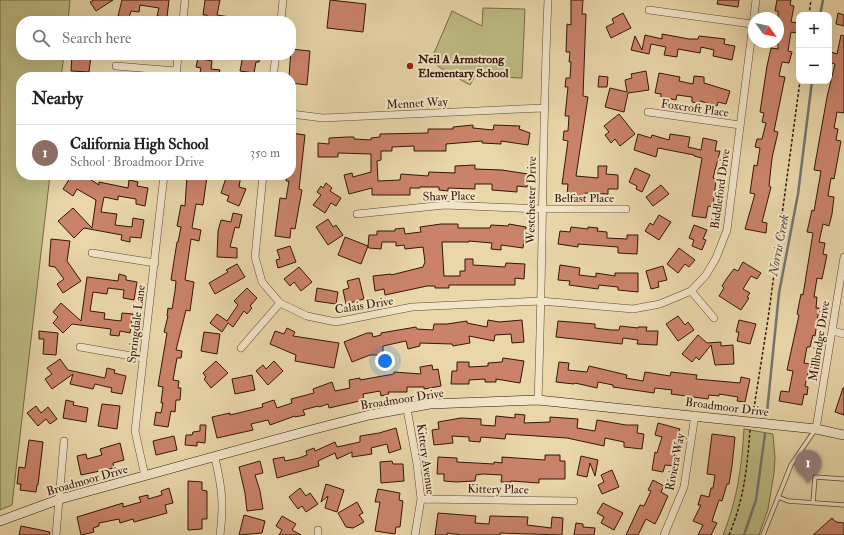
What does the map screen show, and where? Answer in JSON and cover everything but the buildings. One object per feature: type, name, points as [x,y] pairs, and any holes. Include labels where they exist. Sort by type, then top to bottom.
[{"type":"street","points":[[183,16],[185,0]]},
{"type":"street","points":[[281,16],[283,0]]},
{"type":"street","name":"Westchester Drive","points":[[538,400],[541,301],[543,108],[548,0]]},
{"type":"street","name":"Biddleford Drive","points":[[754,12],[756,0]]},
{"type":"street","points":[[649,10],[748,23]]},
{"type":"street","name":"Biddleford Drive","points":[[541,301],[633,309],[660,304],[691,291],[706,275],[716,258],[727,230],[749,48]]},
{"type":"street","points":[[176,72],[177,60]]},
{"type":"street","points":[[274,72],[275,60]]},
{"type":"street","points":[[116,66],[161,72]]},
{"type":"street","name":"Mennet Way","points":[[296,115],[323,118],[543,108]]},
{"type":"street","name":"Foxcroft Place","points":[[648,112],[740,126]]},
{"type":"street","name":"Springdale Lane","points":[[145,476],[135,431],[163,180]]},
{"type":"street","name":"Calais Drive","points":[[263,180],[256,257],[262,282],[280,303],[307,316],[336,322],[412,307],[541,301]]},
{"type":"street","name":"Shaw Place","points":[[357,214],[445,205],[541,209]]},
{"type":"street","name":"Belfast Place","points":[[541,209],[626,209]]},
{"type":"street","points":[[92,253],[155,263]]},
{"type":"street","name":"Millbridge Drive","points":[[816,429],[844,257]]},
{"type":"street","points":[[691,291],[714,318]]},
{"type":"street","points":[[241,348],[280,303]]},
{"type":"street","points":[[833,331],[844,334]]},
{"type":"street","points":[[80,347],[143,358]]},
{"type":"street","name":"Broadmoor Drive","points":[[0,521],[60,499],[369,415],[430,404],[538,400],[695,415],[751,423],[816,429],[844,436]]},
{"type":"street","name":"Kittery Avenue","points":[[407,409],[417,464],[421,499],[416,535]]},
{"type":"street","name":"Riviera Way","points":[[664,535],[684,487],[695,415]]},
{"type":"street","points":[[56,535],[64,441]]},
{"type":"street","points":[[215,458],[221,485],[223,508],[220,535]]},
{"type":"street","name":"Kittery Place","points":[[421,499],[574,501]]},
{"type":"lane","points":[[763,535],[791,465],[816,429]]},
{"type":"lane","points":[[812,502],[815,477],[844,479]]},
{"type":"lane","points":[[778,497],[788,501],[844,505]]},
{"type":"path","points":[[809,12],[811,0]]},
{"type":"path","points":[[729,535],[736,517],[745,483],[751,423],[768,319],[800,84]]},
{"type":"shaded area","points":[[0,0],[70,0],[68,16],[16,16],[16,60],[63,60],[62,72],[16,72],[16,180],[49,180],[12,505],[0,510]]},
{"type":"shaded area","points":[[483,8],[525,9],[522,78],[480,76],[480,66],[470,85],[434,63],[434,53],[452,11],[482,26]]},
{"type":"shaded area","points":[[744,429],[773,434],[775,458],[774,473],[768,509],[759,535],[723,535],[732,509],[738,483]]},
{"type":"waterway","name":"Norris Creek","points":[[821,12],[823,0]]},
{"type":"waterway","name":"Norris Creek","points":[[767,412],[779,293],[798,194],[812,84]]},
{"type":"waterway","name":"Norris Creek","points":[[744,535],[756,500],[765,434]]},
{"type":"place","name":"Neil A Armstrong Elementary School","points":[[410,66]]},
{"type":"place","name":"California High School","points":[[808,483]]}]
